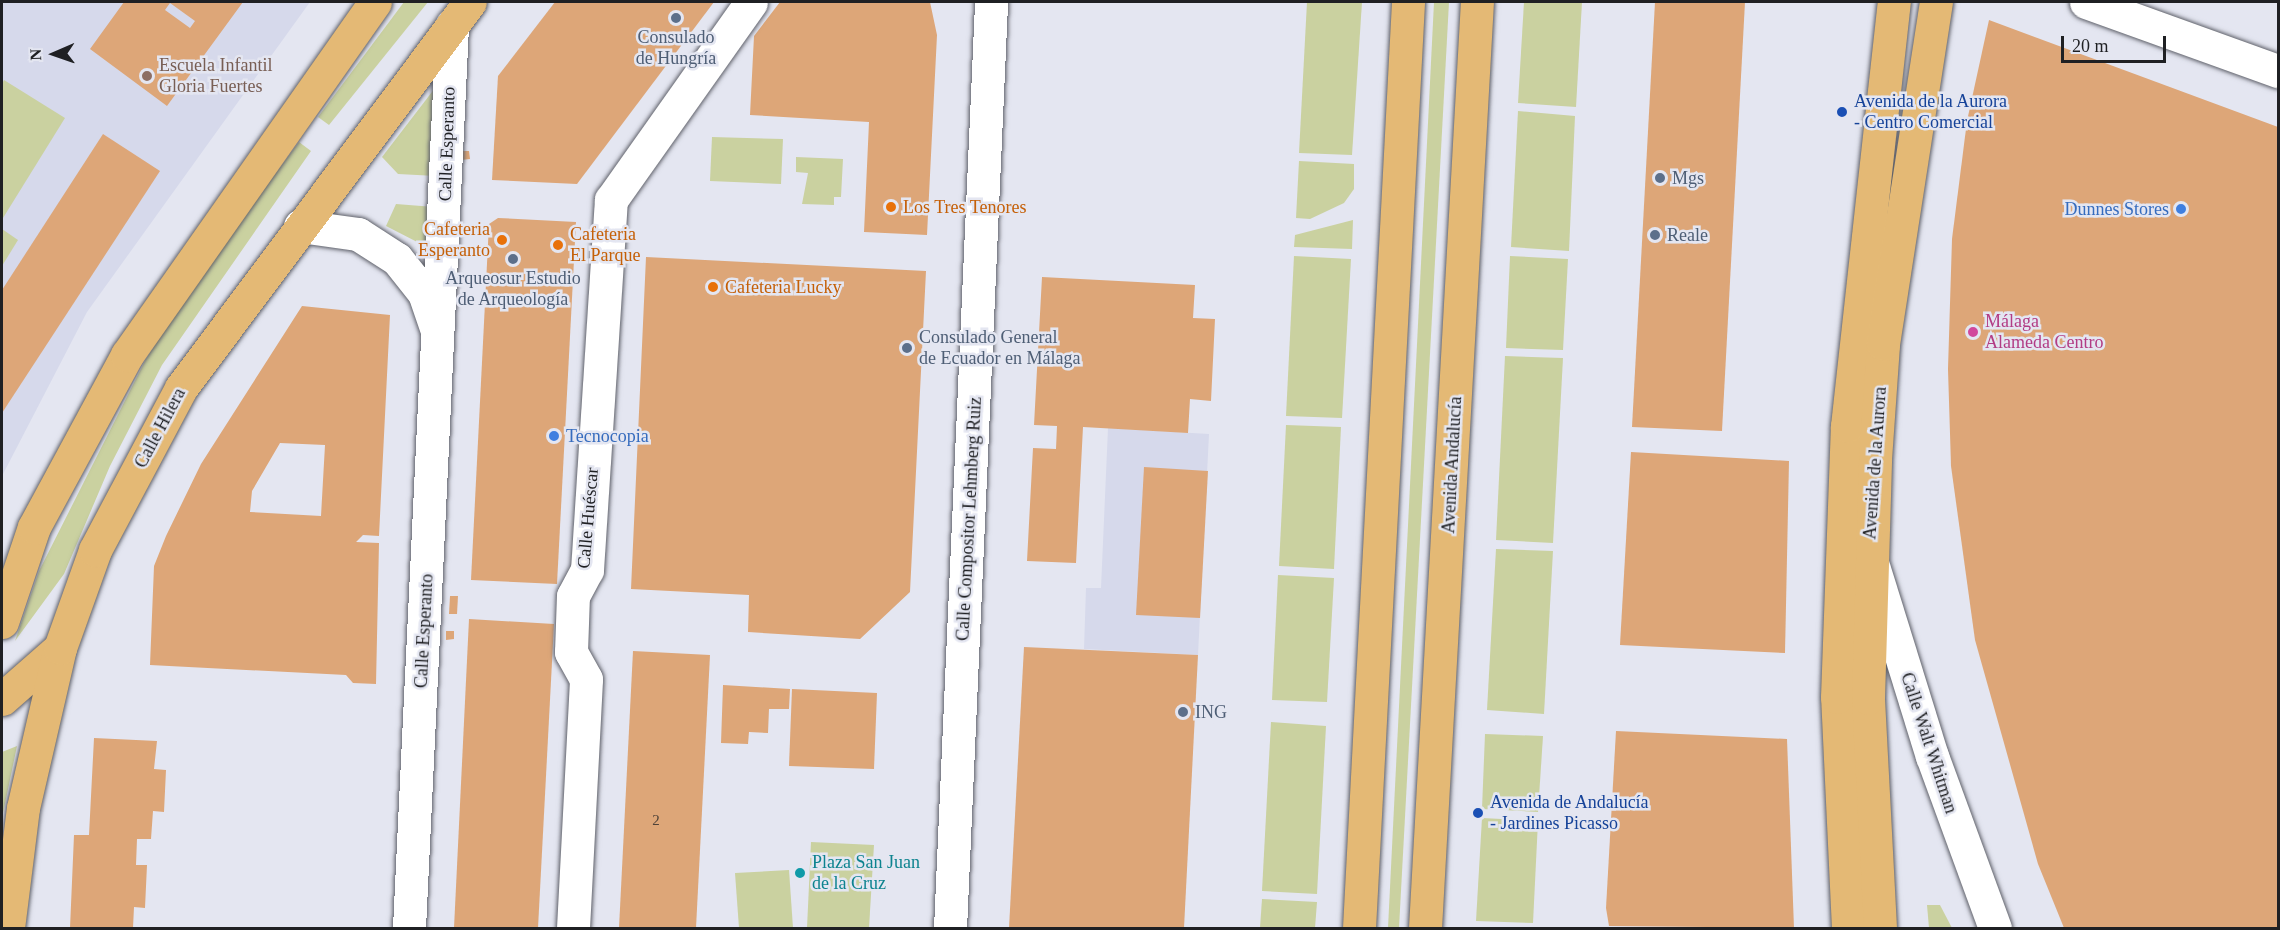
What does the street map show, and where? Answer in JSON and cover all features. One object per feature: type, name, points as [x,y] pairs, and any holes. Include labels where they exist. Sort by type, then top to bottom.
[{"type":"main road","points":[[2,622],[8,590],[54,485],[127,355],[375,2]]},
{"type":"main road","points":[[1359,928],[1408,2]]},
{"type":"main road","name":"Avenida Andalucía","points":[[1425,928],[1477,2]]},
{"type":"main road","name":"Avenida de la Aurora","points":[[1848,928],[1837,698],[1847,426],[1894,2]]},
{"type":"main road","name":"Avenida de la Aurora","points":[[1880,928],[1870,797],[1870,555],[1883,344],[1936,2]]},
{"type":"main road","name":"Calle Hilera","points":[[8,928],[23,808],[60,648],[95,550],[181,388],[461,13]]},
{"type":"main road","points":[[2,699],[60,648]]},
{"type":"street","name":"Calle Huéscar","points":[[573,928],[586,679],[571,652],[573,596],[586,570],[611,200],[751,2]]},
{"type":"street","name":"Calle Compositor Lehmberg Ruiz","points":[[950,928],[991,2]]},
{"type":"street","points":[[2086,2],[2278,71]]},
{"type":"street","name":"Calle Esperanto","points":[[410,928],[439,334],[461,13]]},
{"type":"street","name":"Calle Esperanto","points":[[300,226],[358,234],[397,259],[424,293],[439,334]]},
{"type":"street","name":"Calle Walt Whitman","points":[[1870,555],[1932,756],[1995,928]]},
{"type":"shaded area","points":[[2,2],[310,2],[87,312],[2,476]]},
{"type":"shaded area","points":[[1108,428],[1209,434],[1198,655],[1084,649],[1086,588],[1101,588]]},
{"type":"green space","points":[[404,2],[428,2],[329,125],[318,117]]},
{"type":"green space","points":[[1307,2],[1362,2],[1352,155],[1299,153]]},
{"type":"green space","points":[[1434,2],[1449,2],[1399,928],[1388,928]]},
{"type":"green space","points":[[1524,2],[1582,2],[1576,107],[1518,103]]},
{"type":"green space","points":[[4,80],[65,118],[3,218],[2,84]]},
{"type":"green space","points":[[435,88],[436,176],[398,174],[382,157]]},
{"type":"green space","points":[[1518,111],[1575,116],[1569,251],[1511,247]]},
{"type":"green space","points":[[712,137],[783,139],[781,184],[710,181]]},
{"type":"green space","points":[[299,142],[311,151],[162,365],[110,466],[64,574],[15,641],[39,571],[146,359],[200,275]]},
{"type":"green space","points":[[796,157],[843,159],[841,197],[834,197],[834,205],[802,204],[808,173],[796,172]]},
{"type":"green space","points":[[1299,161],[1354,164],[1354,189],[1344,203],[1310,219],[1296,218]]},
{"type":"green space","points":[[396,204],[434,207],[425,246],[386,226]]},
{"type":"green space","points":[[1353,220],[1352,249],[1294,247],[1295,235]]},
{"type":"green space","points":[[2,229],[18,240],[2,266]]},
{"type":"green space","points":[[1294,256],[1351,259],[1342,418],[1286,416]]},
{"type":"green space","points":[[1510,256],[1568,259],[1563,350],[1506,348]]},
{"type":"green space","points":[[1505,356],[1563,358],[1553,543],[1496,540]]},
{"type":"green space","points":[[1286,425],[1341,427],[1334,569],[1279,566]]},
{"type":"green space","points":[[1496,549],[1553,551],[1544,714],[1487,710]]},
{"type":"green space","points":[[1278,575],[1334,578],[1327,702],[1272,700]]},
{"type":"green space","points":[[1271,722],[1326,726],[1317,894],[1262,891]]},
{"type":"green space","points":[[1485,734],[1543,736],[1538,812],[1482,809]]},
{"type":"green space","points":[[17,746],[2,818],[2,752]]},
{"type":"green space","points":[[1482,818],[1538,821],[1533,923],[1476,921]]},
{"type":"green space","points":[[811,842],[874,845],[869,928],[807,928]]},
{"type":"green space","points":[[789,870],[793,928],[739,928],[735,873]]},
{"type":"green space","points":[[1262,899],[1317,902],[1315,928],[1260,928]]},
{"type":"green space","points":[[1927,905],[1940,905],[1952,928],[1929,928]]},
{"type":"building","points":[[124,2],[243,2],[167,106],[90,49]],"holes":[[[170,3],[195,21],[190,28],[165,10]]]},
{"type":"building","points":[[555,2],[714,2],[577,184],[492,180],[498,76]]},
{"type":"building","points":[[780,2],[930,2],[937,35],[927,235],[864,232],[869,122],[750,115],[754,36]]},
{"type":"building","points":[[1655,2],[1745,2],[1722,431],[1632,427]]},
{"type":"building","points":[[1989,20],[2278,127],[2278,928],[2064,928],[2038,864],[1975,640],[1951,466],[1948,369],[1952,239],[1967,121]]},
{"type":"building","points":[[103,134],[160,171],[2,413],[2,290]]},
{"type":"building","points":[[460,151],[469,151],[470,159],[461,160]]},
{"type":"building","points":[[498,218],[576,222],[557,584],[471,580],[489,224]]},
{"type":"building","points":[[646,257],[926,271],[910,592],[860,639],[748,632],[749,595],[631,589]]},
{"type":"building","points":[[1042,277],[1195,285],[1193,318],[1215,319],[1211,401],[1190,399],[1188,433],[1083,427],[1076,563],[1027,561],[1033,448],[1056,449],[1057,426],[1034,425]]},
{"type":"building","points":[[302,306],[390,315],[379,536],[363,535],[356,542],[379,543],[376,684],[353,683],[346,675],[150,665],[154,566],[201,464]],"holes":[[[280,443],[325,445],[321,516],[250,512],[252,491]]]},
{"type":"building","points":[[1631,452],[1789,461],[1785,653],[1620,645]]},
{"type":"building","points":[[1144,467],[1208,471],[1200,618],[1136,615]]},
{"type":"building","points":[[450,596],[458,596],[457,614],[449,614]]},
{"type":"building","points":[[469,619],[554,624],[538,928],[454,928]]},
{"type":"building","points":[[446,631],[454,631],[454,639],[446,640]]},
{"type":"building","points":[[1024,647],[1198,655],[1184,928],[1009,928]]},
{"type":"building","points":[[633,651],[710,655],[696,928],[619,928]]},
{"type":"building","points":[[723,685],[790,689],[789,709],[769,709],[768,733],[749,732],[748,744],[721,743]]},
{"type":"building","points":[[792,689],[877,693],[874,769],[789,766]]},
{"type":"building","points":[[1616,731],[1787,739],[1794,928],[1609,926],[1606,908]]},
{"type":"building","points":[[94,738],[157,741],[154,769],[166,770],[164,812],[153,811],[151,839],[137,839],[136,865],[147,865],[145,908],[134,907],[133,928],[70,928],[74,835],[89,835]]},
{"type":"place","name":"Consulado de Hungría","points":[[676,18]]},
{"type":"place","name":"Escuela Infantil Gloria Fuertes","points":[[147,76]]},
{"type":"place","name":"Avenida de la Aurora - Centro Comercial","points":[[1842,112]]},
{"type":"place","name":"Mgs","points":[[1660,178]]},
{"type":"place","name":"Los Tres Tenores","points":[[891,207]]},
{"type":"place","name":"Dunnes Stores","points":[[2181,209]]},
{"type":"place","name":"Reale","points":[[1655,235]]},
{"type":"place","name":"Cafeteria Esperanto","points":[[502,240]]},
{"type":"place","name":"Cafeteria El Parque","points":[[558,245]]},
{"type":"place","name":"Arqueosur Estudio de Arqueología","points":[[513,259]]},
{"type":"place","name":"Cafeteria Lucky","points":[[713,287]]},
{"type":"place","name":"Málaga Alameda Centro","points":[[1973,332]]},
{"type":"place","name":"Consulado General de Ecuador en Málaga","points":[[907,348]]},
{"type":"place","name":"Tecnocopia","points":[[554,436]]},
{"type":"place","name":"ING","points":[[1183,712]]},
{"type":"place","name":"Avenida de Andalucía - Jardines Picasso","points":[[1478,813]]},
{"type":"place","name":"Plaza San Juan de la Cruz","points":[[800,873]]}]
